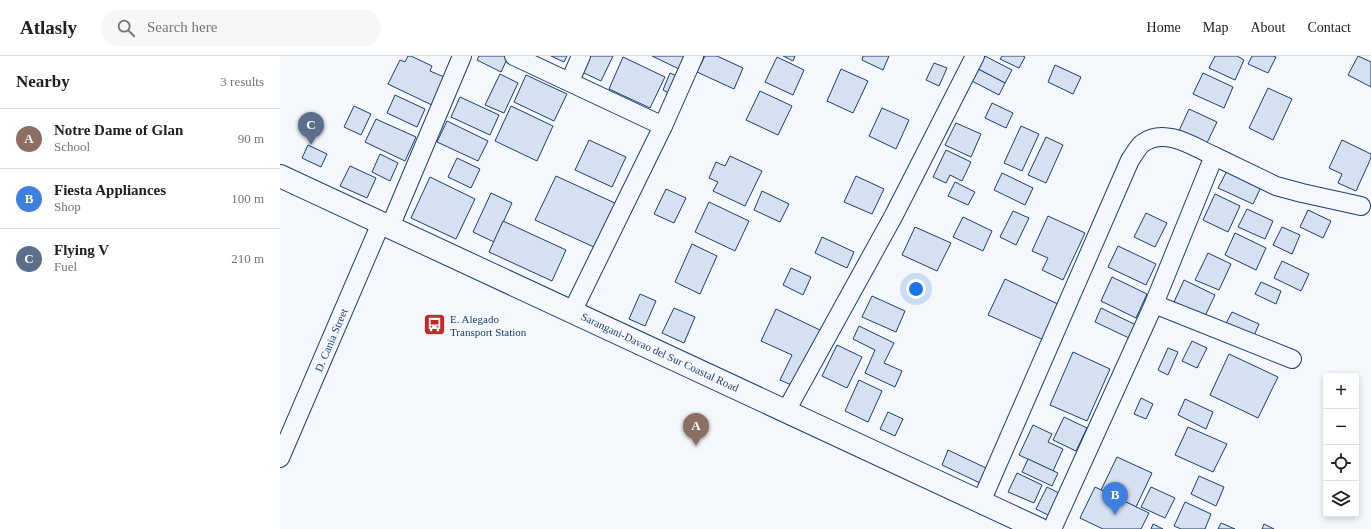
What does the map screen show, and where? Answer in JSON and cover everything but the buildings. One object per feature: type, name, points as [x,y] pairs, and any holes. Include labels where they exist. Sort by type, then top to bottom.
[{"type":"main road","name":"Sarangani-Davao del Sur Coastal Road","points":[[280,176],[1040,529]]},
{"type":"street","name":"D. Cania Street","points":[[280,458],[462,56]]},
{"type":"street","points":[[514,56],[663,126]]},
{"type":"street","points":[[570,81],[581,56]]},
{"type":"street","points":[[572,312],[663,126],[694,56]]},
{"type":"street","points":[[786,411],[894,215],[975,56]]},
{"type":"street","points":[[981,502],[1130,160],[1143,143],[1155,137],[1178,139],[1276,186],[1361,206]]},
{"type":"street","points":[[1052,529],[1154,304],[1214,156]]},
{"type":"street","points":[[1154,304],[1292,359]]},
{"type":"place","name":"Flying V","points":[[311,145]]},
{"type":"place","name":"E. Alegado Transport Station","points":[[434,325]]},
{"type":"place","name":"Notre Dame of Glan","points":[[696,446]]},
{"type":"place","name":"Fiesta Appliances","points":[[1115,515]]}]
